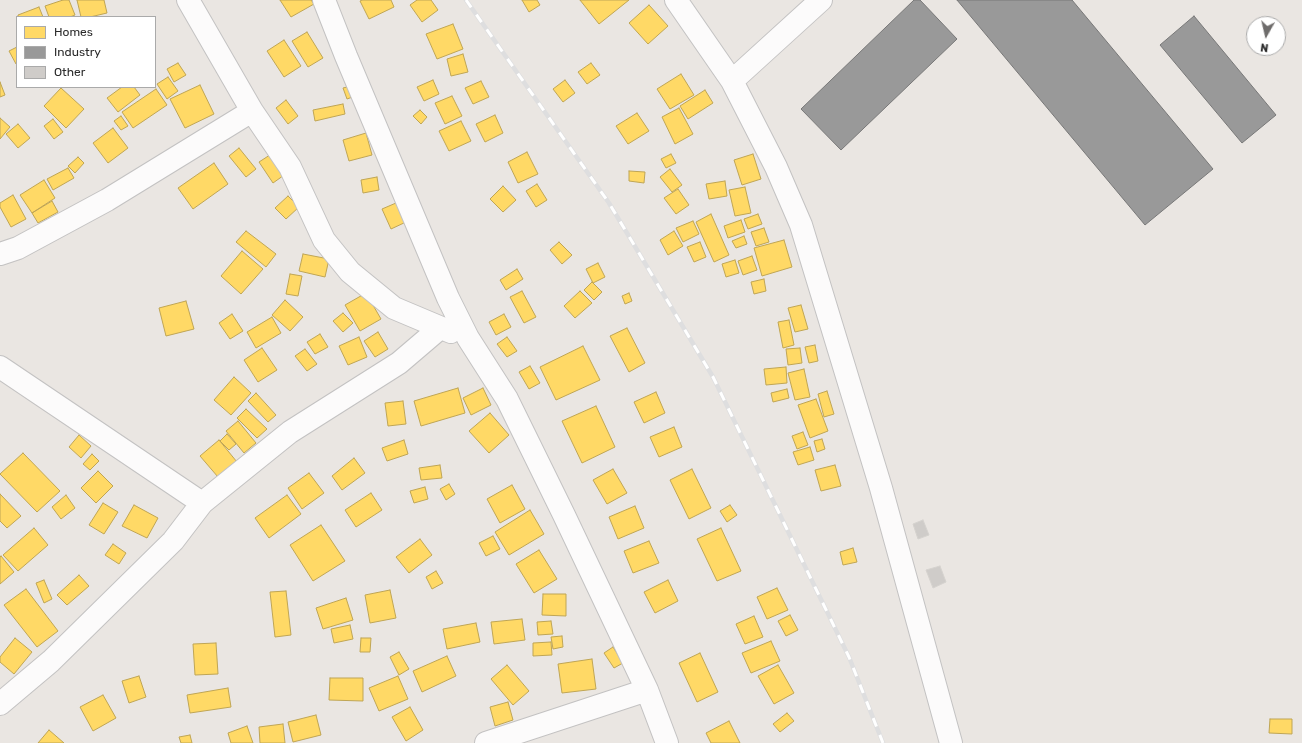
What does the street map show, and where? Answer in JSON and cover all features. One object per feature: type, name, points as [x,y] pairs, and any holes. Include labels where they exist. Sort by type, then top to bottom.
[{"type":"street","points":[[188,0],[252,111],[290,166],[324,240],[350,272],[394,308],[440,328],[468,338]]},
{"type":"street","points":[[324,0],[346,56],[448,298],[468,338],[507,399],[564,515],[647,690],[666,743]]},
{"type":"street","points":[[676,0],[732,81],[776,167],[801,225],[881,488],[951,743]]},
{"type":"street","points":[[732,81],[821,0]]},
{"type":"street","points":[[0,254],[18,248],[107,200],[252,111]]},
{"type":"street","points":[[0,704],[51,661],[173,541],[202,503],[290,432],[399,363],[440,328]]},
{"type":"street","points":[[0,367],[202,503]]},
{"type":"street","points":[[486,743],[647,690]]},
{"type":"building: Homes","points":[[63,0],[69,0],[75,15],[49,16],[45,6]]},
{"type":"building: Homes","points":[[77,0],[104,0],[107,13],[94,16],[81,16]]},
{"type":"building: Homes","points":[[280,0],[311,0],[314,4],[291,17]]},
{"type":"building: Homes","points":[[391,0],[394,7],[369,19],[360,1]]},
{"type":"building: Homes","points":[[417,0],[431,0],[438,10],[422,22],[410,5]]},
{"type":"building: Homes","points":[[522,0],[537,0],[540,5],[529,12]]},
{"type":"building: Homes","points":[[580,0],[629,0],[599,24]]},
{"type":"building: Homes","points":[[649,5],[668,26],[648,44],[629,23]]},
{"type":"building: Homes","points":[[39,7],[43,16],[18,16]]},
{"type":"building: Homes","points":[[453,24],[463,49],[437,59],[426,34]]},
{"type":"building: Homes","points":[[307,32],[323,58],[308,67],[292,41]]},
{"type":"building: Homes","points":[[284,40],[301,66],[284,77],[267,51]]},
{"type":"building: Homes","points":[[16,48],[16,64],[9,51]]},
{"type":"building: Homes","points":[[463,54],[468,72],[451,76],[447,59]]},
{"type":"building: Homes","points":[[178,63],[186,75],[174,82],[167,69]]},
{"type":"building: Homes","points":[[591,63],[600,75],[587,84],[578,72]]},
{"type":"building: Homes","points":[[681,74],[694,95],[670,109],[657,89]]},
{"type":"building: Homes","points":[[168,77],[178,91],[167,99],[157,84]]},
{"type":"building: Homes","points":[[433,80],[439,94],[424,101],[417,87]]},
{"type":"building: Homes","points":[[565,80],[575,93],[563,102],[553,89]]},
{"type":"building: Homes","points":[[481,81],[489,97],[473,104],[465,88]]},
{"type":"building: Homes","points":[[0,82],[5,95],[0,97]]},
{"type":"building: Homes","points":[[200,85],[214,114],[185,128],[170,99]]},
{"type":"building: Homes","points":[[355,85],[358,95],[347,99],[343,88]]},
{"type":"building: Homes","points":[[61,88],[84,109],[66,128],[44,106]]},
{"type":"building: Homes","points":[[121,88],[135,88],[140,95],[118,112],[107,98]]},
{"type":"building: Homes","points":[[156,89],[167,105],[133,128],[122,112]]},
{"type":"building: Homes","points":[[705,90],[713,103],[688,119],[680,106]]},
{"type":"building: Homes","points":[[452,96],[462,116],[445,124],[435,103]]},
{"type":"building: Homes","points":[[286,100],[298,116],[288,124],[276,108]]},
{"type":"building: Homes","points":[[343,104],[345,114],[315,121],[313,110]]},
{"type":"building: Homes","points":[[679,108],[693,134],[675,144],[662,117]]},
{"type":"building: Homes","points":[[420,110],[427,117],[421,124],[413,116]]},
{"type":"building: Homes","points":[[637,113],[649,131],[628,144],[616,126]]},
{"type":"building: Homes","points":[[495,115],[503,133],[485,142],[476,124]]},
{"type":"building: Homes","points":[[121,116],[128,126],[121,130],[114,121]]},
{"type":"building: Homes","points":[[0,118],[10,127],[0,139]]},
{"type":"building: Homes","points":[[53,119],[63,132],[54,139],[44,126]]},
{"type":"building: Homes","points":[[461,121],[471,141],[449,151],[439,131]]},
{"type":"building: Homes","points":[[18,124],[30,138],[18,148],[6,134]]},
{"type":"building: Homes","points":[[113,128],[128,148],[108,163],[93,143]]},
{"type":"building: Homes","points":[[366,133],[372,155],[349,161],[343,140]]},
{"type":"building: Homes","points":[[239,148],[256,169],[246,177],[229,156]]},
{"type":"building: Homes","points":[[527,152],[538,174],[518,183],[508,162]]},
{"type":"building: Homes","points":[[273,153],[287,173],[273,183],[259,162]]},
{"type":"building: Homes","points":[[671,154],[676,163],[666,168],[661,159]]},
{"type":"building: Homes","points":[[753,154],[761,179],[742,185],[734,160]]},
{"type":"building: Homes","points":[[78,157],[84,163],[75,173],[68,166]]},
{"type":"building: Homes","points":[[214,163],[228,184],[193,209],[178,188]]},
{"type":"building: Homes","points":[[68,168],[74,178],[53,190],[47,179]]},
{"type":"building: Homes","points":[[670,169],[682,185],[672,192],[660,177]]},
{"type":"building: Homes","points":[[629,171],[645,172],[644,183],[629,181]]},
{"type":"building: Homes","points":[[377,177],[379,190],[363,193],[361,180]]},
{"type":"building: Homes","points":[[44,180],[55,198],[32,213],[20,195]]},
{"type":"building: Homes","points":[[725,181],[727,196],[709,199],[706,184]]},
{"type":"building: Homes","points":[[537,184],[547,200],[536,207],[526,191]]},
{"type":"building: Homes","points":[[503,186],[516,200],[503,212],[490,199]]},
{"type":"building: Homes","points":[[745,187],[751,213],[735,216],[729,190]]},
{"type":"building: Homes","points":[[678,189],[689,205],[676,214],[664,198]]},
{"type":"building: Homes","points":[[13,195],[26,219],[11,227],[0,207],[0,203]]},
{"type":"building: Homes","points":[[288,196],[299,207],[286,219],[275,208]]},
{"type":"building: Homes","points":[[52,201],[58,212],[38,223],[32,213]]},
{"type":"building: Homes","points":[[396,203],[406,222],[391,229],[382,209]]},
{"type":"building: Homes","points":[[711,214],[729,255],[714,262],[696,222]]},
{"type":"building: Homes","points":[[758,214],[762,224],[748,229],[744,219]]},
{"type":"building: Homes","points":[[741,220],[745,232],[728,238],[724,226]]},
{"type":"building: Homes","points":[[693,221],[699,234],[683,242],[676,228]]},
{"type":"building: Homes","points":[[764,228],[769,242],[756,246],[751,232]]},
{"type":"building: Homes","points":[[246,231],[276,254],[266,267],[236,242]]},
{"type":"building: Homes","points":[[674,231],[683,246],[668,255],[660,240]]},
{"type":"building: Homes","points":[[744,236],[747,244],[736,248],[732,241]]},
{"type":"building: Homes","points":[[784,240],[792,267],[762,276],[754,248]]},
{"type":"building: Homes","points":[[559,242],[572,255],[562,264],[550,250]]},
{"type":"building: Homes","points":[[700,242],[706,257],[694,262],[687,247]]},
{"type":"building: Homes","points":[[242,251],[263,269],[241,294],[221,276]]},
{"type":"building: Homes","points":[[303,254],[329,259],[325,277],[299,271]]},
{"type":"building: Homes","points":[[752,256],[757,270],[743,275],[738,261]]},
{"type":"building: Homes","points":[[735,260],[739,273],[726,277],[722,264]]},
{"type":"building: Homes","points":[[598,263],[605,277],[593,283],[586,269]]},
{"type":"building: Homes","points":[[517,269],[523,279],[506,290],[500,280]]},
{"type":"building: Homes","points":[[290,274],[302,276],[298,296],[286,294]]},
{"type":"building: Homes","points":[[764,279],[766,291],[754,294],[751,282]]},
{"type":"building: Homes","points":[[592,282],[602,292],[594,300],[584,290]]},
{"type":"building: Homes","points":[[522,291],[536,317],[524,323],[510,297]]},
{"type":"building: Homes","points":[[580,291],[592,303],[575,318],[564,306]]},
{"type":"building: Homes","points":[[366,293],[381,319],[360,331],[345,305]]},
{"type":"building: Homes","points":[[629,293],[632,301],[625,304],[622,296]]},
{"type":"building: Homes","points":[[285,300],[303,317],[290,331],[272,315]]},
{"type":"building: Homes","points":[[186,301],[194,329],[166,336],[159,308]]},
{"type":"building: Homes","points":[[801,305],[808,329],[795,332],[788,308]]},
{"type":"building: Homes","points":[[343,313],[353,323],[343,332],[333,321]]},
{"type":"building: Homes","points":[[232,314],[243,331],[230,339],[219,323]]},
{"type":"building: Homes","points":[[504,314],[511,327],[496,335],[489,322]]},
{"type":"building: Homes","points":[[272,317],[281,333],[256,348],[247,332]]},
{"type":"building: Homes","points":[[789,320],[794,345],[783,348],[778,322]]},
{"type":"building: Homes","points":[[627,328],[645,363],[629,372],[610,336]]},
{"type":"building: Homes","points":[[378,332],[388,349],[375,357],[364,341]]},
{"type":"building: Homes","points":[[320,334],[328,347],[315,354],[307,342]]},
{"type":"building: Homes","points":[[359,337],[367,357],[348,365],[339,346]]},
{"type":"building: Homes","points":[[507,337],[517,351],[507,357],[497,344]]},
{"type":"building: Homes","points":[[815,345],[818,361],[809,363],[805,347]]},
{"type":"building: Homes","points":[[583,346],[600,380],[556,400],[540,367]]},
{"type":"building: Homes","points":[[262,348],[277,370],[258,382],[244,360]]},
{"type":"building: Homes","points":[[800,348],[802,363],[788,365],[786,349]]},
{"type":"building: Homes","points":[[305,349],[317,364],[307,371],[295,356]]},
{"type":"building: Homes","points":[[530,366],[540,383],[529,389],[519,372]]},
{"type":"building: Homes","points":[[786,367],[787,383],[766,385],[764,369]]},
{"type":"building: Homes","points":[[804,369],[810,397],[795,400],[788,373]]},
{"type":"building: Homes","points":[[234,377],[251,393],[231,415],[214,400]]},
{"type":"building: Homes","points":[[458,388],[465,413],[421,426],[414,401]]},
{"type":"building: Homes","points":[[483,388],[491,405],[471,415],[463,398]]},
{"type":"building: Homes","points":[[787,389],[789,398],[773,402],[771,393]]},
{"type":"building: Homes","points":[[827,391],[834,414],[824,417],[818,394]]},
{"type":"building: Homes","points":[[656,392],[665,413],[644,423],[634,402]]},
{"type":"building: Homes","points":[[256,393],[276,415],[268,422],[248,401]]},
{"type":"building: Homes","points":[[816,399],[828,431],[810,438],[798,405]]},
{"type":"building: Homes","points":[[403,401],[406,424],[388,426],[385,403]]},
{"type":"building: Homes","points":[[596,406],[615,447],[582,463],[562,421]]},
{"type":"building: Homes","points":[[246,409],[267,429],[257,438],[237,418]]},
{"type":"building: Homes","points":[[490,413],[509,435],[489,453],[469,431]]},
{"type":"building: Homes","points":[[238,421],[256,443],[244,453],[226,431]]},
{"type":"building: Homes","points":[[674,427],[682,447],[659,457],[650,437]]},
{"type":"building: Homes","points":[[803,432],[808,445],[797,449],[792,436]]},
{"type":"building: Homes","points":[[227,434],[236,444],[229,450],[220,441]]},
{"type":"building: Homes","points":[[79,435],[91,446],[81,458],[69,447]]},
{"type":"building: Homes","points":[[822,439],[825,449],[817,452],[814,441]]},
{"type":"building: Homes","points":[[219,440],[237,462],[218,477],[200,456]]},
{"type":"building: Homes","points":[[404,440],[408,454],[387,461],[382,448]]},
{"type":"building: Homes","points":[[810,447],[814,460],[798,465],[793,452]]},
{"type":"building: Homes","points":[[23,453],[60,491],[37,512],[0,474]]},
{"type":"building: Homes","points":[[92,454],[99,461],[90,470],[83,464]]},
{"type":"building: Homes","points":[[354,458],[365,473],[342,490],[332,476]]},
{"type":"building: Homes","points":[[440,465],[442,478],[421,480],[419,468]]},
{"type":"building: Homes","points":[[835,465],[841,486],[821,491],[815,470]]},
{"type":"building: Homes","points":[[613,469],[627,493],[607,504],[593,480]]},
{"type":"building: Homes","points":[[692,469],[711,508],[689,519],[670,480]]},
{"type":"building: Homes","points":[[98,471],[113,486],[96,503],[81,488]]},
{"type":"building: Homes","points":[[309,473],[324,493],[302,509],[288,488]]},
{"type":"building: Homes","points":[[449,484],[455,494],[446,500],[440,489]]},
{"type":"building: Homes","points":[[512,485],[525,509],[500,523],[487,499]]},
{"type":"building: Homes","points":[[425,487],[428,499],[414,503],[410,491]]},
{"type":"building: Homes","points":[[371,493],[382,510],[356,527],[345,510]]},
{"type":"building: Homes","points":[[0,494],[21,516],[7,528],[0,521]]},
{"type":"building: Homes","points":[[66,495],[75,508],[61,519],[52,507]]},
{"type":"building: Homes","points":[[287,495],[301,514],[269,538],[255,518]]},
{"type":"building: Homes","points":[[103,503],[118,512],[104,534],[89,525]]},
{"type":"building: Homes","points":[[134,505],[158,518],[147,538],[122,526]]},
{"type":"building: Homes","points":[[730,505],[737,515],[727,522],[720,511]]},
{"type":"building: Homes","points":[[635,506],[644,528],[618,539],[609,517]]},
{"type":"building: Homes","points":[[530,510],[544,534],[509,555],[495,532]]},
{"type":"building: Homes","points":[[321,525],[345,561],[313,581],[290,545]]},
{"type":"building: Homes","points":[[34,528],[48,545],[18,571],[3,555]]},
{"type":"building: Homes","points":[[721,528],[741,571],[717,581],[697,539]]},
{"type":"building: Homes","points":[[493,536],[500,549],[486,556],[479,543]]},
{"type":"building: Homes","points":[[420,539],[432,555],[409,573],[396,557]]},
{"type":"building: Homes","points":[[649,541],[659,563],[633,573],[624,551]]},
{"type":"building: Homes","points":[[113,544],[126,553],[119,564],[105,555]]},
{"type":"building: Homes","points":[[853,548],[857,562],[843,565],[840,552]]},
{"type":"building: Homes","points":[[539,550],[557,579],[534,593],[516,564]]},
{"type":"building: Homes","points":[[1,556],[14,572],[0,584],[0,557]]},
{"type":"building: Homes","points":[[436,571],[443,583],[432,589],[426,577]]},
{"type":"building: Homes","points":[[79,575],[89,586],[67,605],[57,595]]},
{"type":"building: Homes","points":[[44,580],[52,599],[44,603],[36,583]]},
{"type":"building: Homes","points":[[668,580],[678,601],[655,613],[644,592]]},
{"type":"building: Homes","points":[[777,588],[788,610],[767,619],[757,597]]},
{"type":"building: Homes","points":[[26,589],[58,631],[37,647],[4,605]]},
{"type":"building: Homes","points":[[390,590],[396,618],[370,623],[365,595]]},
{"type":"building: Homes","points":[[286,591],[291,635],[275,637],[270,592]]},
{"type":"building: Homes","points":[[543,594],[566,594],[566,616],[542,615]]},
{"type":"building: Homes","points":[[346,598],[353,620],[323,629],[316,608]]},
{"type":"building: Homes","points":[[790,615],[798,630],[786,636],[778,621]]},
{"type":"building: Homes","points":[[754,616],[763,637],[745,644],[736,624]]},
{"type":"building: Homes","points":[[522,619],[525,640],[494,644],[491,622]]},
{"type":"building: Homes","points":[[551,621],[553,634],[538,635],[537,622]]},
{"type":"building: Homes","points":[[476,623],[480,642],[447,649],[443,629]]},
{"type":"building: Homes","points":[[350,625],[353,639],[334,643],[331,629]]},
{"type":"building: Homes","points":[[562,636],[563,647],[553,649],[551,637]]},
{"type":"building: Homes","points":[[15,638],[32,652],[14,674],[0,662],[0,657]]},
{"type":"building: Homes","points":[[361,638],[371,638],[370,652],[360,652]]},
{"type":"building: Homes","points":[[771,641],[780,661],[751,673],[742,653]]},
{"type":"building: Homes","points":[[551,642],[552,655],[533,656],[533,643]]},
{"type":"building: Homes","points":[[216,643],[218,674],[195,675],[193,644]]},
{"type":"building: Homes","points":[[613,647],[623,663],[614,668],[604,653]]},
{"type":"building: Homes","points":[[399,652],[409,669],[399,675],[390,657]]},
{"type":"building: Homes","points":[[700,653],[718,692],[697,702],[679,663]]},
{"type":"building: Homes","points":[[447,656],[456,676],[422,692],[413,671]]},
{"type":"building: Homes","points":[[592,659],[596,689],[562,693],[558,664]]},
{"type":"building: Homes","points":[[507,665],[529,691],[513,705],[491,679]]},
{"type":"building: Homes","points":[[778,665],[794,693],[774,704],[758,676]]},
{"type":"building: Homes","points":[[139,676],[146,697],[129,703],[122,681]]},
{"type":"building: Homes","points":[[398,676],[408,699],[379,711],[369,688]]},
{"type":"building: Homes","points":[[330,678],[363,678],[363,701],[329,700]]},
{"type":"building: Homes","points":[[228,688],[231,707],[190,713],[187,695]]},
{"type":"building: Homes","points":[[103,695],[116,718],[93,731],[80,707]]},
{"type":"building: Homes","points":[[508,702],[513,720],[495,726],[490,707]]},
{"type":"building: Homes","points":[[410,707],[423,730],[406,741],[392,717]]},
{"type":"building: Homes","points":[[787,713],[794,721],[780,732],[773,724]]},
{"type":"building: Homes","points":[[316,715],[321,735],[293,742],[288,722]]},
{"type":"building: Homes","points":[[1270,719],[1292,719],[1292,734],[1269,733]]},
{"type":"building: Homes","points":[[729,721],[740,743],[711,743],[706,733]]},
{"type":"building: Homes","points":[[283,724],[285,743],[260,743],[259,727]]},
{"type":"building: Homes","points":[[247,726],[253,743],[231,743],[228,733]]},
{"type":"building: Homes","points":[[49,730],[64,743],[38,743]]},
{"type":"building: Homes","points":[[190,735],[192,743],[181,743],[179,737]]},
{"type":"building: Industry","points":[[914,0],[920,0],[957,39],[841,150],[801,109]]},
{"type":"building: Industry","points":[[957,0],[1072,0],[1213,169],[1145,225]]},
{"type":"building: Industry","points":[[1194,16],[1276,115],[1242,143],[1160,45]]},
{"type":"building: Other","points":[[923,520],[929,535],[918,539],[913,524]]},
{"type":"building: Other","points":[[940,566],[946,582],[933,588],[926,570]]},
{"type":"railway","points":[[466,0],[609,203],[713,377],[849,657],[883,743]]}]
